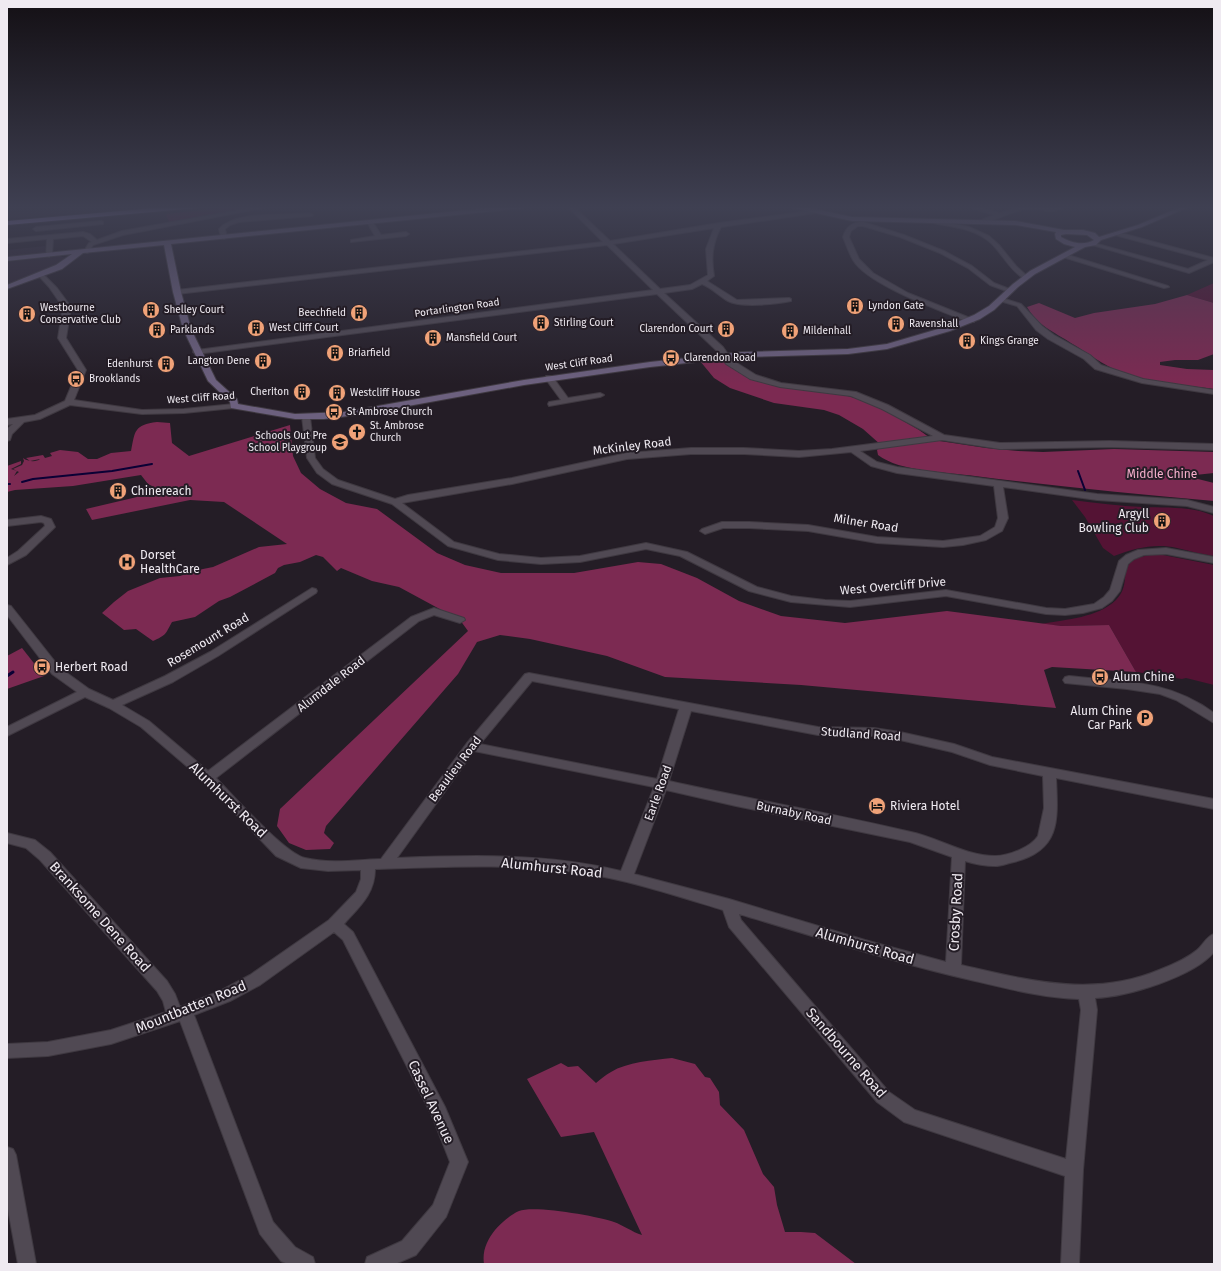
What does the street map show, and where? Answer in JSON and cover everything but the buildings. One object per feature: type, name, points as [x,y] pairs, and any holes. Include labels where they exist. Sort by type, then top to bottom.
[{"type":"street","points":[[7,287],[41,276],[59,265]]},
{"type":"street","points":[[172,265],[177,292],[186,325],[212,380],[234,401],[234,406]]},
{"type":"street","points":[[177,292],[412,265]]},
{"type":"street","points":[[631,265],[720,348],[724,356],[740,370],[753,377],[780,384],[853,394],[885,407],[942,437],[1000,446],[1110,444],[1214,447]]},
{"type":"street","points":[[709,265],[711,276],[714,281],[730,295],[730,300]]},
{"type":"street","points":[[862,265],[871,274],[906,294],[971,320]]},
{"type":"street","points":[[967,265],[992,284],[1009,290]]},
{"type":"street","points":[[1010,265],[1025,277]]},
{"type":"street","name":"West Cliff Road","points":[[69,402],[142,412],[184,411],[245,406],[284,416],[306,417],[374,410],[549,378],[724,356],[866,351],[904,343],[971,320],[1002,300],[1009,290],[1025,277],[1046,265]]},
{"type":"street","points":[[1101,265],[1166,287]]},
{"type":"street","points":[[1169,265],[1189,271],[1202,265]]},
{"type":"street","points":[[7,422],[37,417],[69,402],[72,392],[80,382],[82,370],[62,338],[67,307],[50,286],[47,279],[41,276]]},
{"type":"street","name":"Portarlington Road","points":[[198,352],[692,287],[711,276]]},
{"type":"street","points":[[702,282],[709,284],[724,297],[735,302],[789,300]]},
{"type":"street","points":[[1002,300],[1019,304],[1043,331],[1086,357],[1098,367],[1142,381],[1214,392]]},
{"type":"street","points":[[549,378],[566,401]]},
{"type":"street","points":[[552,404],[600,395]]},
{"type":"street","name":"West Overcliff Drive","points":[[306,417],[310,458],[320,471],[336,482],[395,502],[452,544],[490,555],[541,561],[580,559],[646,546],[683,554],[753,589],[791,600],[850,604],[946,593],[1046,611],[1083,610],[1098,606],[1116,591],[1120,568],[1123,563],[1130,557],[1142,552],[1166,551],[1214,560]]},
{"type":"street","points":[[7,438],[8,432],[21,420]]},
{"type":"street","name":"McKinley Road","points":[[395,502],[408,498],[512,481],[627,456],[691,451],[744,451],[799,454],[852,450],[942,437]]},
{"type":"street","points":[[852,450],[874,464],[897,470],[1097,497],[1187,504],[1214,510]]},
{"type":"street","name":"Milner Road","points":[[705,531],[722,525],[749,525],[812,529],[849,534],[877,540],[943,544],[963,542],[983,538],[1000,529],[1003,518],[998,484]]},
{"type":"street","points":[[7,523],[41,519],[48,521],[50,527],[22,553],[7,562]]},
{"type":"street","name":"Rosemount Road","points":[[114,705],[169,679],[214,654],[312,591]]},
{"type":"street","name":"Alumhurst Road","points":[[7,608],[11,619],[56,671],[86,692],[114,705],[145,724],[208,778],[281,852],[301,863],[328,866],[494,861],[581,868],[626,877],[729,905],[890,954],[1026,986],[1056,990],[1086,992],[1121,988],[1157,978],[1191,963],[1210,948],[1214,940]]},
{"type":"street","name":"Alumdale Road","points":[[208,778],[415,619],[434,611],[460,620]]},
{"type":"street","name":"Studland Road","points":[[529,677],[818,731],[874,732],[900,736],[954,748],[990,761],[1214,804]]},
{"type":"street","name":"Beaulieu Road","points":[[385,864],[471,746],[529,677]]},
{"type":"street","points":[[1069,680],[1145,686],[1164,690],[1197,706],[1214,719]]},
{"type":"street","points":[[7,732],[86,692]]},
{"type":"street","name":"Earle Road","points":[[626,877],[662,784],[686,707]]},
{"type":"street","name":"Burnaby Road","points":[[471,746],[662,784],[736,801],[912,837],[977,859],[996,860],[1025,854],[1041,843],[1046,837],[1051,808],[1049,773]]},
{"type":"street","name":"Branksome Dene Road","points":[[7,838],[30,844],[45,856],[162,986],[180,1014]]},
{"type":"street","name":"Crosby Road","points":[[953,970],[959,854]]},
{"type":"street","name":"Mountbatten Road","points":[[7,1051],[48,1049],[111,1037],[180,1014],[225,996],[255,980],[334,924],[362,895],[368,880],[368,864]]},
{"type":"street","name":"Sandbourne Road","points":[[729,905],[734,923],[883,1097],[910,1116],[1074,1170]]},
{"type":"street","name":"Cassel Avenue","points":[[334,924],[348,936],[439,1113],[459,1162],[440,1211],[409,1248],[374,1264]]},
{"type":"street","points":[[1070,1264],[1074,1170],[1089,1010],[1086,992]]},
{"type":"street","points":[[180,1014],[266,1228],[288,1254],[306,1264]]},
{"type":"street","points":[[7,1155],[27,1264]]},
{"type":"shaded area","points":[[7,265],[56,265],[55,266],[7,285]]},
{"type":"shaded area","points":[[1214,283],[1214,303],[1187,295]]},
{"type":"shaded area","points":[[1072,500],[1126,506],[1188,509],[1214,516],[1214,556],[1177,548],[1153,546],[1114,556],[1103,548],[1085,517]]},
{"type":"shaded area","points":[[1149,555],[1163,555],[1214,565],[1214,685],[1186,678],[1182,679],[1136,672],[1109,625],[1061,626],[1042,624],[1081,617],[1100,611],[1108,606],[1116,600],[1121,593],[1124,586],[1127,567],[1131,562]]},
{"type":"green space","points":[[1187,295],[1214,303],[1214,354],[1198,360],[1175,360],[1160,362],[1160,365],[1187,369],[1214,370],[1214,389],[1143,379],[1114,369],[1041,324],[1027,307],[1039,303],[1075,318],[1094,313],[1155,304]]},
{"type":"green space","name":"Middle Chine","points":[[720,358],[751,379],[792,388],[838,393],[858,399],[886,411],[933,440],[1018,451],[1043,452],[1114,449],[1214,452],[1214,473],[1186,476],[1214,483],[1214,501],[1034,483],[924,470],[898,465],[887,461],[878,455],[877,450],[881,445],[863,429],[839,415],[824,410],[774,403],[730,388],[714,378],[700,361]]},
{"type":"green space","points":[[149,423],[170,423],[172,443],[189,456],[290,425],[293,456],[301,473],[320,489],[346,503],[377,509],[437,553],[465,565],[501,573],[574,573],[638,562],[661,564],[697,578],[739,601],[781,616],[845,623],[947,611],[1061,626],[1109,625],[1136,672],[1052,667],[1044,670],[1056,708],[801,685],[665,677],[607,656],[530,639],[500,635],[477,642],[458,674],[326,826],[324,833],[334,843],[330,849],[306,850],[289,843],[277,826],[280,809],[468,631],[460,620],[399,587],[372,581],[341,568],[337,571],[323,557],[316,555],[300,562],[284,565],[278,568],[275,573],[230,597],[219,601],[195,617],[172,622],[165,634],[153,641],[136,629],[124,630],[102,613],[128,591],[160,578],[180,576],[213,567],[259,547],[287,544],[224,502],[190,500],[92,520],[86,509],[137,497],[139,494],[153,489],[141,475],[73,486],[15,490],[7,492],[7,466],[21,461],[21,464],[11,469],[17,471],[13,469],[22,465],[24,461],[23,458],[30,461],[26,458],[43,455],[45,458],[52,456],[50,453],[60,450],[78,452],[88,459],[97,459],[111,453],[131,451],[137,430]]},
{"type":"green space","points":[[22,648],[44,676],[7,689],[7,656]]},
{"type":"green space","points":[[672,1058],[695,1064],[705,1077],[710,1078],[719,1092],[720,1105],[744,1130],[763,1174],[774,1187],[777,1205],[785,1232],[815,1233],[856,1264],[484,1264],[486,1246],[495,1230],[503,1222],[519,1211],[538,1209],[551,1210],[594,1217],[614,1222],[642,1235],[594,1132],[561,1137],[527,1079],[561,1063],[568,1067],[578,1066],[596,1083],[609,1073],[625,1066],[640,1062]]},
{"type":"waterway","points":[[22,482],[33,479],[112,471],[152,464]]},
{"type":"waterway","points":[[1078,471],[1085,490]]},
{"type":"waterway","points":[[7,676],[13,672]]},
{"type":"place","name":"Lyndon Gate","points":[[855,306]]},
{"type":"place","name":"Shelley Court","points":[[151,310]]},
{"type":"place","name":"Beechfield","points":[[359,313]]},
{"type":"place","name":"Westbourne Conservative Club","points":[[27,314]]},
{"type":"place","name":"Stirling Court","points":[[541,323]]},
{"type":"place","name":"Ravenshall","points":[[896,324]]},
{"type":"place","name":"West Cliff Court","points":[[256,328]]},
{"type":"place","name":"Clarendon Court","points":[[726,329]]},
{"type":"place","name":"Parklands","points":[[157,330]]},
{"type":"place","name":"Mildenhall","points":[[790,331]]},
{"type":"place","name":"Mansfield Court","points":[[433,338]]},
{"type":"place","name":"Kings Grange","points":[[967,341]]},
{"type":"place","name":"Briarfield","points":[[335,353]]},
{"type":"place","name":"Clarendon Road","points":[[671,358]]},
{"type":"place","name":"Langton Dene","points":[[263,361]]},
{"type":"place","name":"Edenhurst","points":[[166,364]]},
{"type":"place","name":"Brooklands","points":[[76,379]]},
{"type":"place","name":"Cheriton","points":[[302,392]]},
{"type":"place","name":"Westcliff House","points":[[337,393]]},
{"type":"place","name":"St Ambrose Church","points":[[334,412]]},
{"type":"place","name":"St. Ambrose Church","points":[[357,432]]},
{"type":"place","name":"Schools Out Pre School Playgroup","points":[[340,442]]},
{"type":"place","name":"Chinereach","points":[[118,491]]},
{"type":"place","name":"Argyll Bowling Club","points":[[1162,521]]},
{"type":"place","name":"Dorset HealthCare","points":[[127,562]]},
{"type":"place","name":"Herbert Road","points":[[42,667]]},
{"type":"place","name":"Alum Chine","points":[[1100,677]]},
{"type":"place","name":"Alum Chine Car Park","points":[[1145,718]]},
{"type":"place","name":"Riviera Hotel","points":[[877,806]]}]
